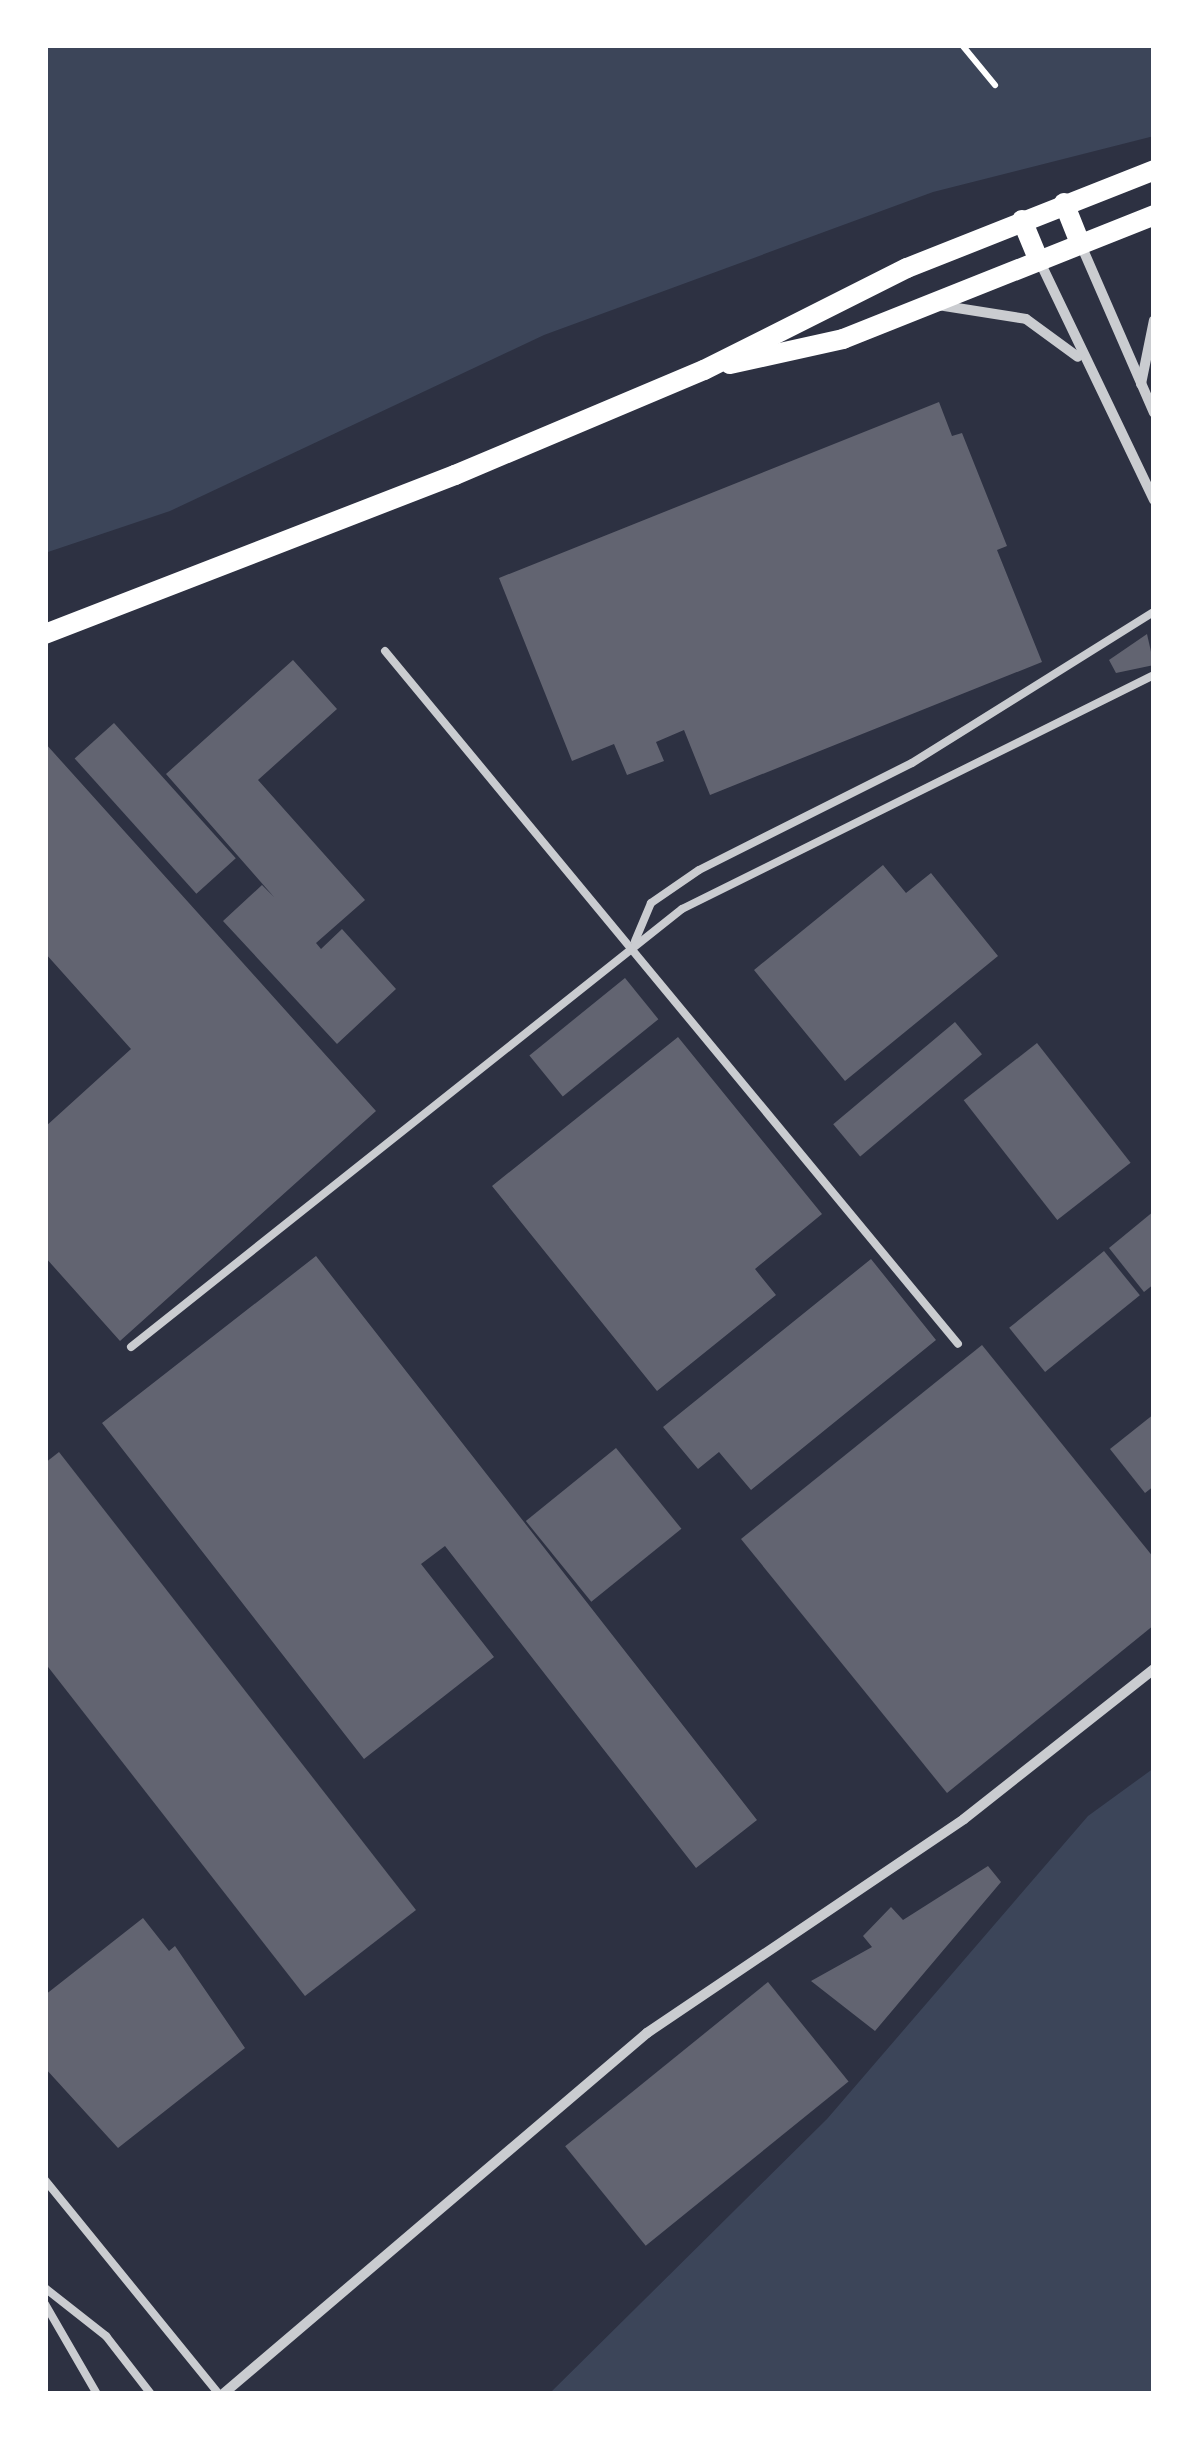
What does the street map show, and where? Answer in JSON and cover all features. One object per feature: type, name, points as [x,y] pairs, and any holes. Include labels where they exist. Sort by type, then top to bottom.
[{"type":"main road","points":[[45,634],[704,370],[827,303],[1022,220],[1154,170]]},
{"type":"main road","points":[[1064,204],[1080,243]]},
{"type":"main road","points":[[704,370],[843,339],[938,305],[1154,215]]},
{"type":"main road","points":[[1022,220],[1040,261]]},
{"type":"street","points":[[1080,243],[1154,414]]},
{"type":"street","points":[[1040,261],[1081,359],[1154,500]]},
{"type":"street","points":[[938,305],[1026,319],[1081,359]]},
{"type":"street","points":[[1140,385],[1154,320]]},
{"type":"street","points":[[221,2394],[647,2033],[964,1819],[1154,1669]]},
{"type":"lane","points":[[633,945],[651,904],[699,870],[912,763],[1154,612]]},
{"type":"lane","points":[[386,651],[633,945],[958,1344]]},
{"type":"lane","points":[[131,1347],[633,945],[724,887],[1154,676]]},
{"type":"lane","points":[[45,2180],[221,2394]]},
{"type":"lane","points":[[45,2288],[106,2336],[151,2394]]},
{"type":"lane","points":[[45,2304],[97,2394]]},
{"type":"path","points":[[962,45],[996,85]]},
{"type":"shaded area","points":[[45,45],[1154,45],[1154,136],[933,192],[544,335],[170,511],[45,553]]},
{"type":"shaded area","points":[[1154,1768],[1154,2394],[549,2394],[827,2119],[1088,1816]]},
{"type":"building","points":[[939,402],[952,436],[962,433],[1007,546],[997,550],[1042,662],[710,795],[684,730],[656,742],[664,761],[627,775],[614,744],[572,761],[499,578]]},
{"type":"building","points":[[1147,634],[1154,665],[1116,673],[1109,660]]},
{"type":"building","points":[[293,660],[337,709],[258,780],[365,900],[316,943],[321,949],[342,929],[396,989],[337,1044],[223,921],[262,885],[274,897],[166,774]]},
{"type":"building","points":[[114,723],[236,858],[196,894],[75,758]]},
{"type":"building","points":[[45,743],[376,1111],[120,1341],[45,1257],[45,1127],[131,1049],[45,953]]},
{"type":"building","points":[[883,865],[906,893],[931,873],[998,956],[845,1081],[754,970]]},
{"type":"building","points":[[625,978],[658,1019],[563,1097],[529,1055]]},
{"type":"building","points":[[955,1022],[982,1054],[860,1156],[833,1124]]},
{"type":"building","points":[[678,1037],[822,1214],[755,1269],[776,1295],[657,1391],[492,1186]]},
{"type":"building","points":[[1037,1043],[1131,1163],[1057,1220],[964,1100]]},
{"type":"building","points":[[1154,1211],[1154,1284],[1144,1292],[1109,1248]]},
{"type":"building","points":[[1104,1251],[1140,1295],[1045,1372],[1009,1328]]},
{"type":"building","points":[[316,1256],[757,1820],[696,1868],[445,1546],[421,1564],[494,1657],[364,1759],[102,1423]]},
{"type":"building","points":[[871,1259],[936,1340],[751,1490],[719,1452],[698,1469],[663,1427]]},
{"type":"building","points":[[982,1345],[1154,1558],[1154,1625],[947,1793],[741,1539]]},
{"type":"building","points":[[1154,1414],[1154,1486],[1145,1493],[1110,1449]]},
{"type":"building","points":[[616,1448],[681,1529],[591,1602],[526,1521]]},
{"type":"building","points":[[59,1452],[416,1910],[305,1996],[45,1663],[45,1463]]},
{"type":"building","points":[[988,1866],[1001,1882],[875,2031],[811,1981],[872,1947],[863,1936],[891,1907],[903,1920]]},
{"type":"building","points":[[143,1918],[169,1951],[175,1946],[245,2048],[118,2148],[45,2068],[45,1995]]},
{"type":"building","points":[[768,1982],[849,2081],[646,2246],[565,2146]]}]
